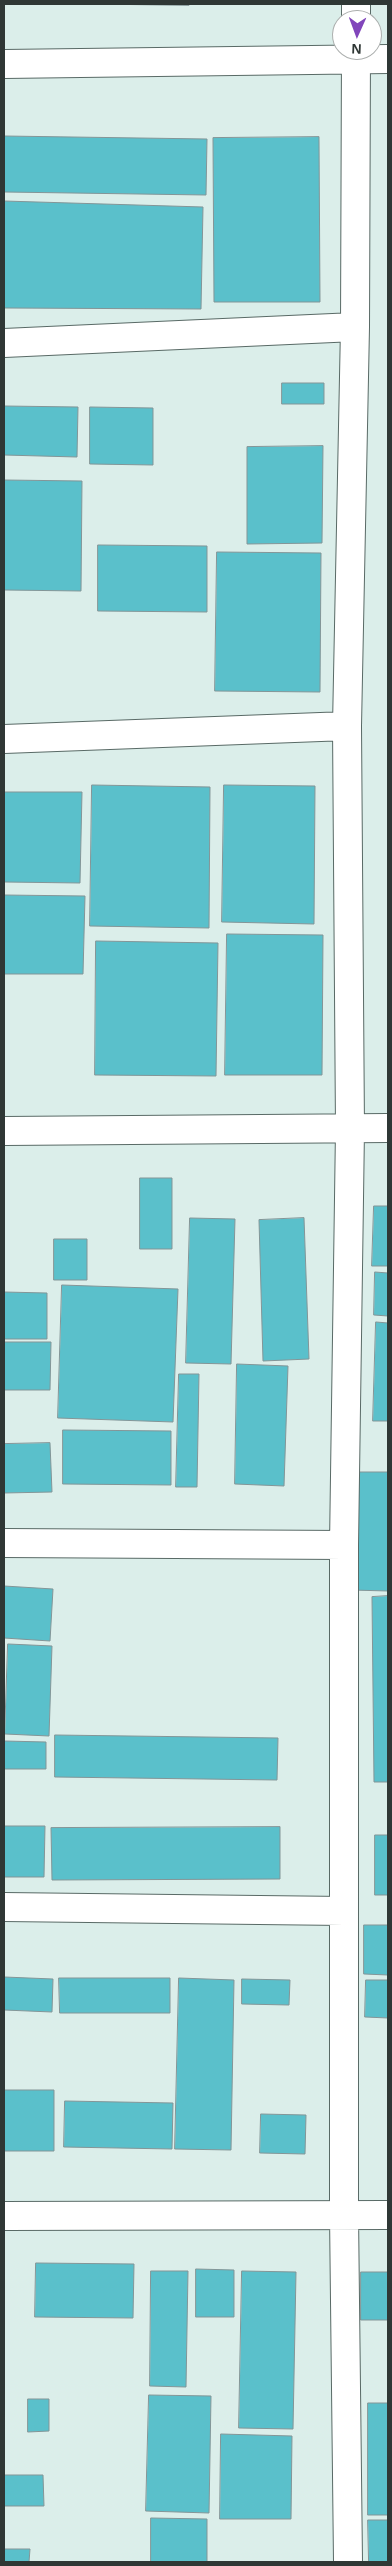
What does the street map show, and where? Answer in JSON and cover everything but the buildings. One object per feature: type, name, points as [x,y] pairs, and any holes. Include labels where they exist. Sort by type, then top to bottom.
[{"type":"street","points":[[4,64],[332,55]]},
{"type":"street","points":[[348,2562],[344,2214],[344,1545],[350,1129],[347,726],[354,327],[356,60]]},
{"type":"street","points":[[4,343],[354,327]]},
{"type":"street","points":[[4,739],[347,726]]},
{"type":"street","points":[[4,1131],[388,1128]]},
{"type":"street","points":[[4,1543],[344,1545]]},
{"type":"street","points":[[4,1907],[344,1911]]},
{"type":"street","points":[[4,2216],[388,2215]]}]
